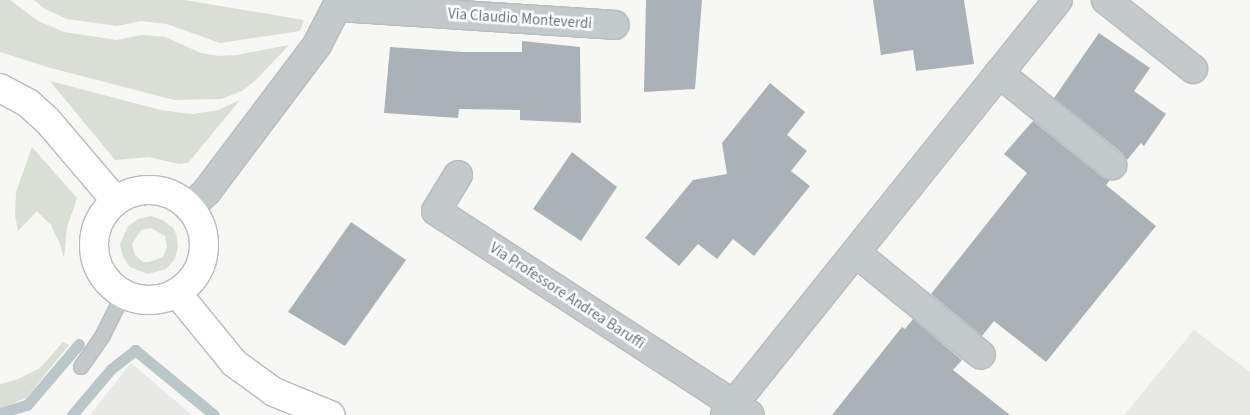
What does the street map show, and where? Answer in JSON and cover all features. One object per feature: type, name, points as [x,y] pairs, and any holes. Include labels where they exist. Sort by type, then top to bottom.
[{"type":"street","name":"Via Professore Andrea Baruffi","points":[[458,175],[436,211],[736,411],[856,253],[1058,0]]},
{"type":"street","points":[[1106,0],[1193,69]]},
{"type":"street","name":"Via Claudio Monteverdi","points":[[190,208],[207,191],[317,45],[339,3],[614,25]]},
{"type":"street","points":[[999,73],[1112,165]]},
{"type":"street","points":[[0,88],[28,103],[47,120],[116,201]]},
{"type":"street","points":[[146,190],[162,191],[177,198],[190,208],[201,229],[204,253],[195,276],[177,293],[160,299],[141,300],[123,295],[109,283],[98,268],[94,249],[96,231],[103,214],[116,201],[130,193],[146,190]]},
{"type":"street","points":[[856,253],[981,355]]},
{"type":"street","points":[[177,293],[234,363],[274,392],[330,415]]},
{"type":"lane","points":[[80,367],[103,335],[123,295]]},
{"type":"shaded area","points":[[0,0],[10,0],[38,21],[64,32],[117,40],[142,35],[165,37],[201,53],[219,56],[237,55],[289,45],[256,80],[242,91],[221,99],[174,100],[47,67],[0,52]]},
{"type":"shaded area","points":[[34,0],[185,0],[304,20],[300,31],[220,43],[167,24],[141,21],[117,26],[67,19],[45,9]]},
{"type":"shaded area","points":[[50,81],[161,110],[193,114],[218,110],[240,100],[188,163],[179,164],[149,157],[115,160]]},
{"type":"shaded area","points":[[32,147],[77,198],[67,227],[64,258],[51,225],[37,211],[18,231],[15,215],[16,192]]},
{"type":"shaded area","points":[[151,216],[163,220],[173,228],[178,247],[175,259],[166,269],[148,274],[130,267],[123,257],[120,244],[128,226],[138,219]],"holes":[[[151,228],[165,236],[167,247],[163,257],[143,262],[135,255],[132,244],[141,230]]]},
{"type":"shaded area","points":[[1194,330],[1250,372],[1250,415],[1124,415]]},
{"type":"shaded area","points":[[63,342],[69,345],[26,398],[0,409],[0,384],[16,380],[40,368]]},
{"type":"shaded area","points":[[131,363],[192,415],[90,415]]},
{"type":"building","points":[[646,0],[702,0],[695,89],[644,92]]},
{"type":"building","points":[[873,0],[964,0],[974,64],[916,71],[913,50],[881,55]]},
{"type":"building","points":[[1099,33],[1150,68],[1134,91],[1166,114],[1144,146],[1141,143],[1127,160],[1122,153],[1054,98]]},
{"type":"building","points":[[522,41],[580,47],[581,123],[520,120],[520,110],[459,109],[458,118],[384,113],[390,47],[463,52],[522,52]]},
{"type":"building","points":[[770,83],[805,112],[787,135],[807,151],[791,171],[810,186],[754,256],[733,239],[717,259],[698,244],[679,266],[645,238],[693,180],[727,174],[722,143]]},
{"type":"building","points":[[1033,121],[1102,177],[1110,180],[1106,185],[1156,226],[1046,362],[994,321],[982,336],[931,294],[1027,173],[1004,154]]},
{"type":"building","points":[[572,152],[617,187],[581,241],[533,209]]},
{"type":"building","points":[[351,222],[406,260],[345,346],[288,312]]},
{"type":"building","points":[[913,319],[962,360],[953,370],[1010,415],[832,415],[902,327],[905,329]]},
{"type":"waterway","points":[[0,413],[27,405],[79,344]]},
{"type":"waterway","points":[[72,415],[111,369],[135,350],[214,415]]}]
